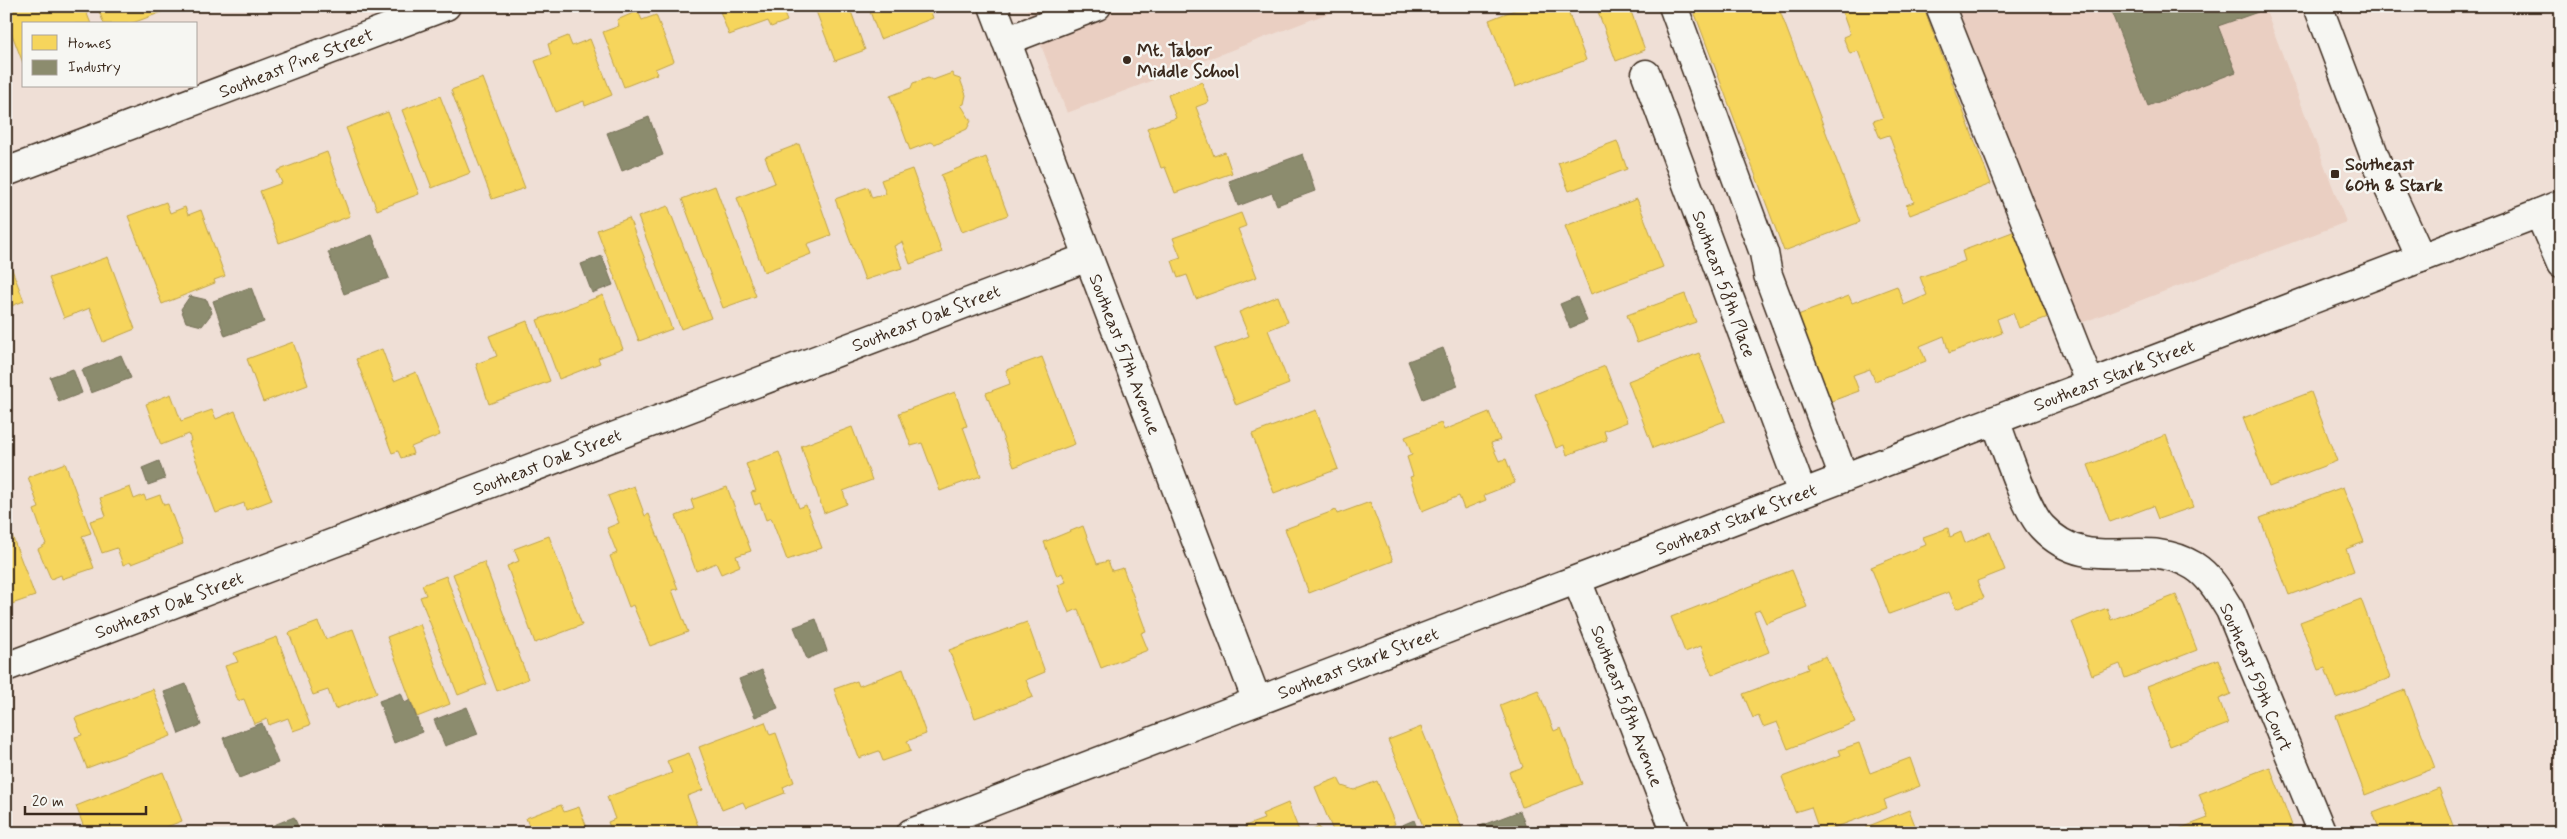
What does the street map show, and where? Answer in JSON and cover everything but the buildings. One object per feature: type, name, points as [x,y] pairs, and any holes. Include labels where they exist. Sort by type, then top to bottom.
[{"type":"street","name":"Southeast Pine Street","points":[[6,172],[446,6]]},
{"type":"street","name":"Southeast 57th Avenue","points":[[993,6],[1257,701]]},
{"type":"street","points":[[1006,41],[1097,6]]},
{"type":"street","points":[[1673,6],[1764,253],[1768,275],[1844,478]]},
{"type":"street","points":[[1940,6],[2090,384]]},
{"type":"street","points":[[2318,6],[2378,165],[2421,258]]},
{"type":"street","name":"Southeast 58th Place","points":[[1646,74],[1802,493]]},
{"type":"street","points":[[2550,208],[2561,264]]},
{"type":"street","name":"Southeast Stark Street","points":[[911,833],[2550,208]]},
{"type":"street","name":"Southeast Oak Street","points":[[6,667],[1088,257]]},
{"type":"street","name":"Southeast 59th Court","points":[[1995,420],[2029,506],[2040,526],[2054,539],[2070,549],[2095,555],[2155,552],[2179,558],[2196,567],[2214,584],[2230,610],[2322,833]]},
{"type":"street","name":"Southeast 58th Avenue","points":[[1577,580],[1676,833]]},
{"type":"shaded area","name":"Mt. Tabor Middle School","points":[[1026,6],[1347,6],[1067,113]]},
{"type":"shaded area","points":[[1957,6],[2264,6],[2346,222],[2076,325]]},
{"type":"place","name":"Mt. Tabor Middle School","points":[[1127,60]]},
{"type":"place","name":"Southeast 60th & Stark","points":[[2335,174]]}]
